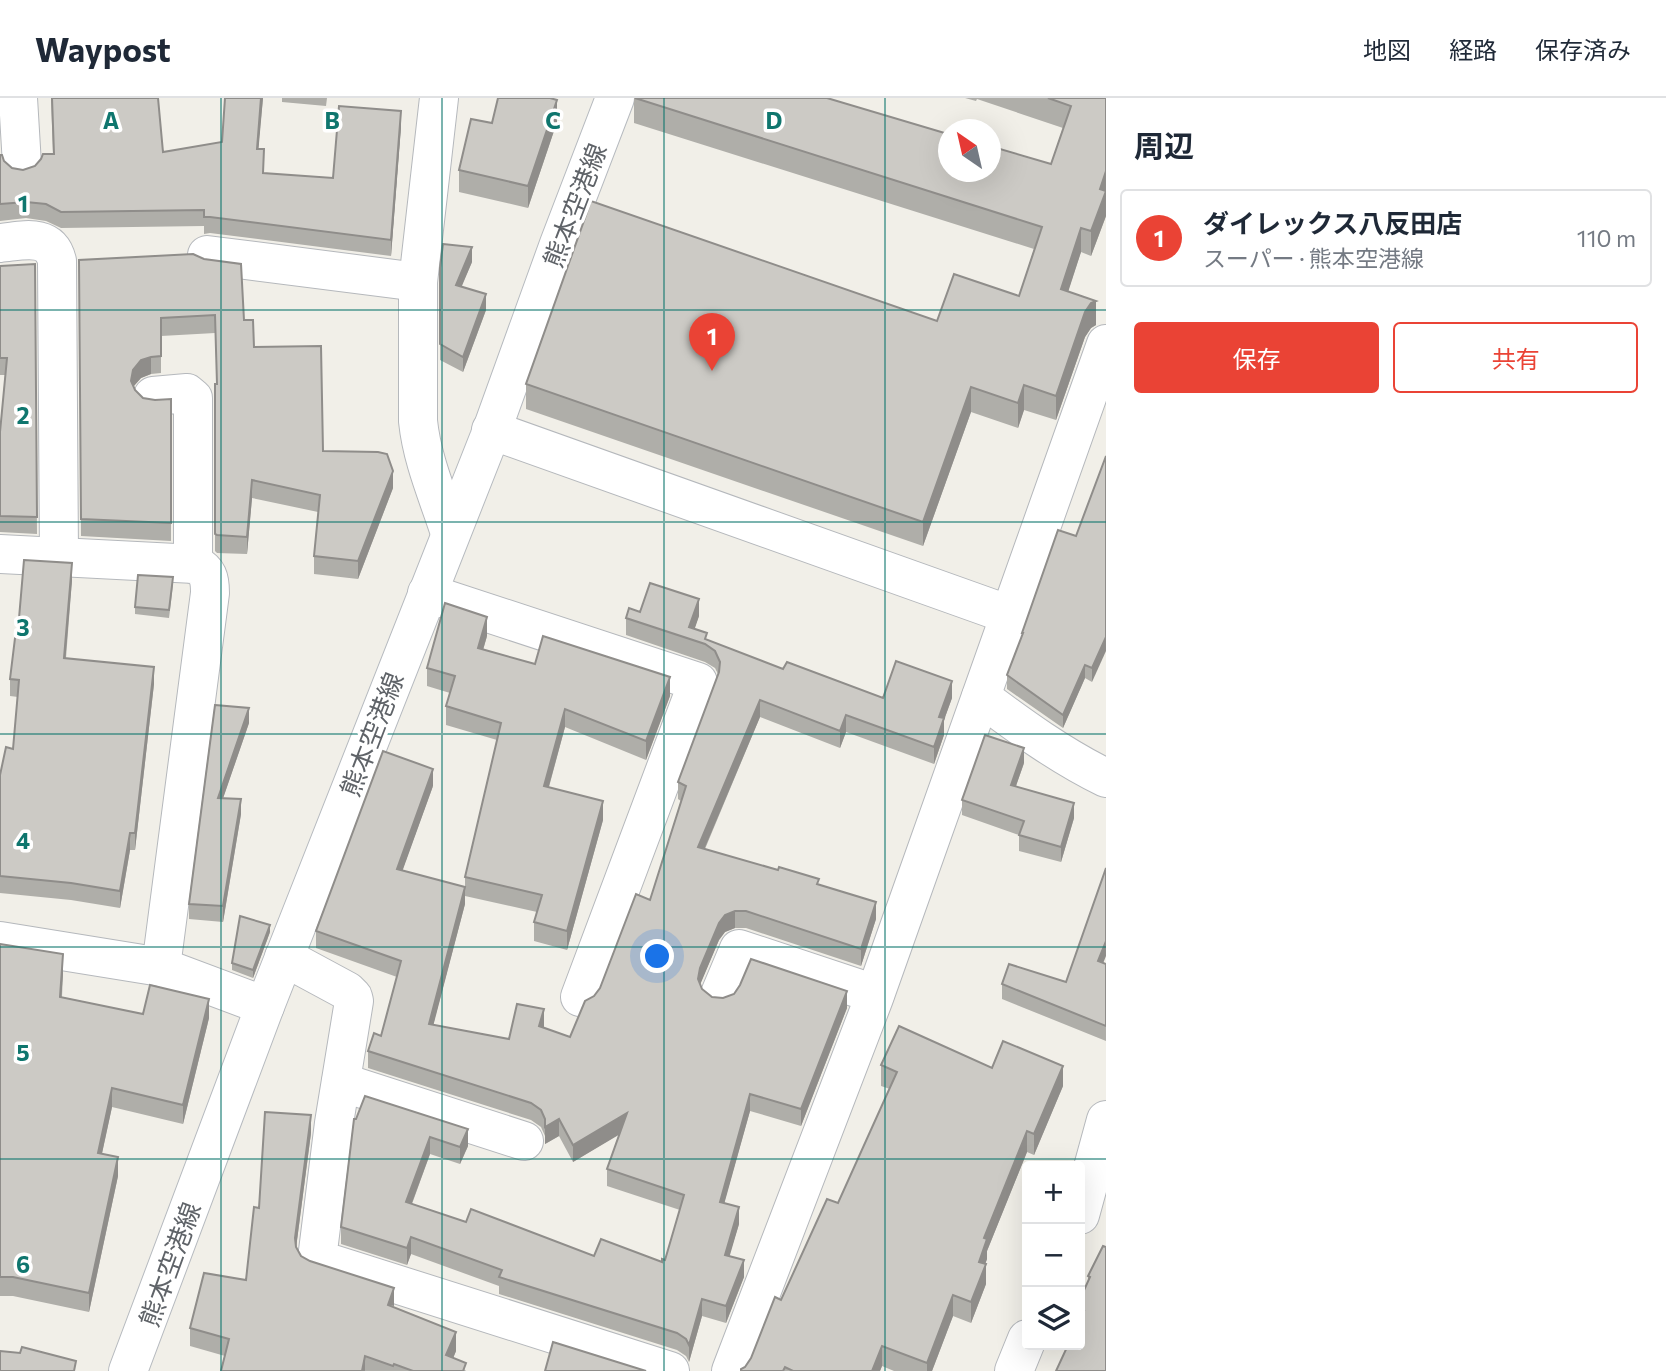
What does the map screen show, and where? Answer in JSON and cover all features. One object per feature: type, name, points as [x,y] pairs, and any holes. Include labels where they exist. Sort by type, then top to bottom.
[{"type":"street","points":[[18,98],[22,165]]},
{"type":"street","points":[[439,98],[418,282],[418,421],[420,440],[450,533]]},
{"type":"street","name":"熊本空港線","points":[[128,1371],[265,1006],[491,430],[615,98]]},
{"type":"street","points":[[0,243],[41,241],[53,251],[57,261],[59,557]]},
{"type":"street","points":[[207,256],[418,282]]},
{"type":"street","points":[[731,1371],[875,994],[1106,344]]},
{"type":"street","points":[[153,396],[187,393],[193,398],[193,564]]},
{"type":"street","points":[[491,430],[1010,615]]},
{"type":"street","points":[[0,554],[193,564],[209,575],[210,593],[161,967]]},
{"type":"street","points":[[427,593],[698,682],[580,997]]},
{"type":"street","points":[[981,697],[1051,747],[1106,778]]},
{"type":"street","points":[[0,941],[161,967],[265,1006]]},
{"type":"street","points":[[720,994],[739,949],[875,994]]},
{"type":"street","points":[[284,957],[347,991],[353,997],[354,1006],[317,1259],[670,1371]]},
{"type":"street","points":[[341,1082],[524,1141]]},
{"type":"street","points":[[1085,1197],[1106,1120]]},
{"type":"street","points":[[1014,1371],[1023,1350]]},
{"type":"building","points":[[52,98],[158,98],[163,152],[222,142],[225,98],[261,98],[257,149],[264,149],[263,173],[333,178],[339,106],[401,111],[391,240],[204,217],[204,210],[61,212],[46,204],[0,204],[0,155],[12,168],[23,170],[35,166],[43,154],[54,154]]},
{"type":"building","points":[[498,98],[557,100],[528,186],[459,170],[471,119],[492,123]]},
{"type":"building","points":[[635,98],[827,98],[938,131],[938,182],[1001,182],[1001,149],[1051,164],[1071,106],[1048,98],[1106,98],[1106,171],[1100,189],[1106,191],[1091,231],[1081,228],[1061,289],[1096,301],[1091,303],[1085,312],[1056,396],[1024,385],[1018,403],[971,387],[923,522],[526,384],[591,201],[937,321],[954,274],[1019,296],[1042,227]]},
{"type":"building","points":[[443,244],[472,247],[456,285],[486,294],[463,357],[440,344],[440,268]]},
{"type":"building","points":[[193,254],[204,259],[241,264],[244,320],[253,320],[254,347],[321,346],[323,451],[387,454],[393,471],[358,561],[314,556],[320,495],[252,480],[247,537],[215,534],[215,315],[161,318],[161,356],[141,360],[133,370],[131,381],[143,398],[171,399],[171,523],[81,519],[79,260]]},
{"type":"building","points":[[35,264],[37,517],[0,516],[0,432],[7,358],[0,358],[0,266]]},
{"type":"building","points":[[1106,456],[1106,637],[1092,668],[1085,665],[1063,715],[1007,675],[1058,530],[1076,536]]},
{"type":"building","points":[[24,560],[72,563],[64,658],[154,667],[135,833],[130,833],[120,891],[0,876],[0,775],[6,747],[13,749],[19,680],[10,679],[18,630]]},
{"type":"building","points":[[138,575],[173,577],[169,610],[135,607]]},
{"type":"building","points":[[650,583],[699,599],[689,627],[707,633],[705,639],[783,669],[787,662],[883,698],[896,661],[952,681],[939,717],[944,718],[934,747],[846,715],[840,731],[760,700],[698,847],[819,879],[817,884],[876,902],[861,949],[746,911],[735,911],[725,915],[719,923],[700,968],[698,979],[702,989],[712,997],[723,998],[734,994],[751,959],[847,991],[801,1109],[750,1094],[720,1202],[739,1207],[725,1255],[744,1260],[726,1306],[702,1299],[689,1345],[686,1339],[677,1333],[499,1277],[502,1270],[411,1237],[407,1248],[341,1227],[354,1119],[365,1096],[468,1129],[460,1147],[430,1137],[406,1202],[466,1222],[471,1209],[594,1256],[601,1239],[662,1262],[662,1259],[665,1260],[684,1195],[607,1169],[627,1113],[573,1145],[559,1119],[545,1127],[541,1110],[531,1103],[368,1051],[374,1033],[381,1036],[401,961],[316,931],[383,751],[433,769],[397,869],[465,887],[429,1024],[509,1039],[517,1004],[544,1009],[539,1026],[570,1037],[585,1001],[594,996],[600,988],[636,894],[650,900],[686,786],[678,782],[719,672],[720,662],[715,651],[705,644],[626,618],[629,608],[640,612]]},
{"type":"building","points":[[445,603],[487,617],[478,648],[535,664],[543,636],[670,677],[646,741],[565,709],[544,786],[603,801],[567,931],[534,922],[542,895],[465,877],[501,723],[446,706],[455,676],[427,668]]},
{"type":"building","points":[[215,705],[249,708],[218,798],[241,799],[223,906],[189,904]]},
{"type":"building","points":[[985,735],[1024,748],[1011,785],[1074,803],[1061,847],[1019,835],[1024,821],[962,800]]},
{"type":"building","points":[[1106,868],[1106,941],[1098,961],[1106,964],[1106,1026],[1002,984],[1009,964],[1066,982]]},
{"type":"building","points":[[240,916],[270,925],[253,970],[232,963]]},
{"type":"building","points":[[0,944],[63,954],[60,997],[143,1014],[150,985],[209,999],[183,1105],[112,1088],[98,1153],[118,1157],[89,1293],[13,1277],[0,1277]]},
{"type":"building","points":[[899,1026],[992,1068],[1003,1041],[1063,1066],[1034,1134],[1027,1131],[984,1238],[987,1239],[979,1262],[986,1264],[971,1302],[953,1295],[927,1363],[882,1346],[872,1371],[793,1371],[785,1367],[783,1371],[741,1371],[751,1358],[775,1297],[781,1300],[827,1199],[838,1203],[897,1072],[881,1065]]},
{"type":"building","points":[[265,1112],[311,1115],[295,1238],[301,1256],[394,1288],[388,1305],[456,1332],[446,1355],[466,1363],[463,1371],[413,1371],[365,1356],[362,1371],[221,1371],[229,1339],[190,1328],[204,1273],[246,1280],[254,1207],[259,1208]]},
{"type":"building","points":[[1103,1246],[1106,1247],[1106,1371],[1056,1371],[1066,1350],[1085,1350],[1085,1288],[1090,1277],[1088,1276]]},
{"type":"building","points":[[553,1342],[646,1371],[545,1371]]},
{"type":"building","points":[[22,1347],[76,1361],[74,1371],[0,1371],[0,1351],[20,1353]]},
{"type":"place","name":"ダイレックス八反田店","points":[[712,371]]}]
